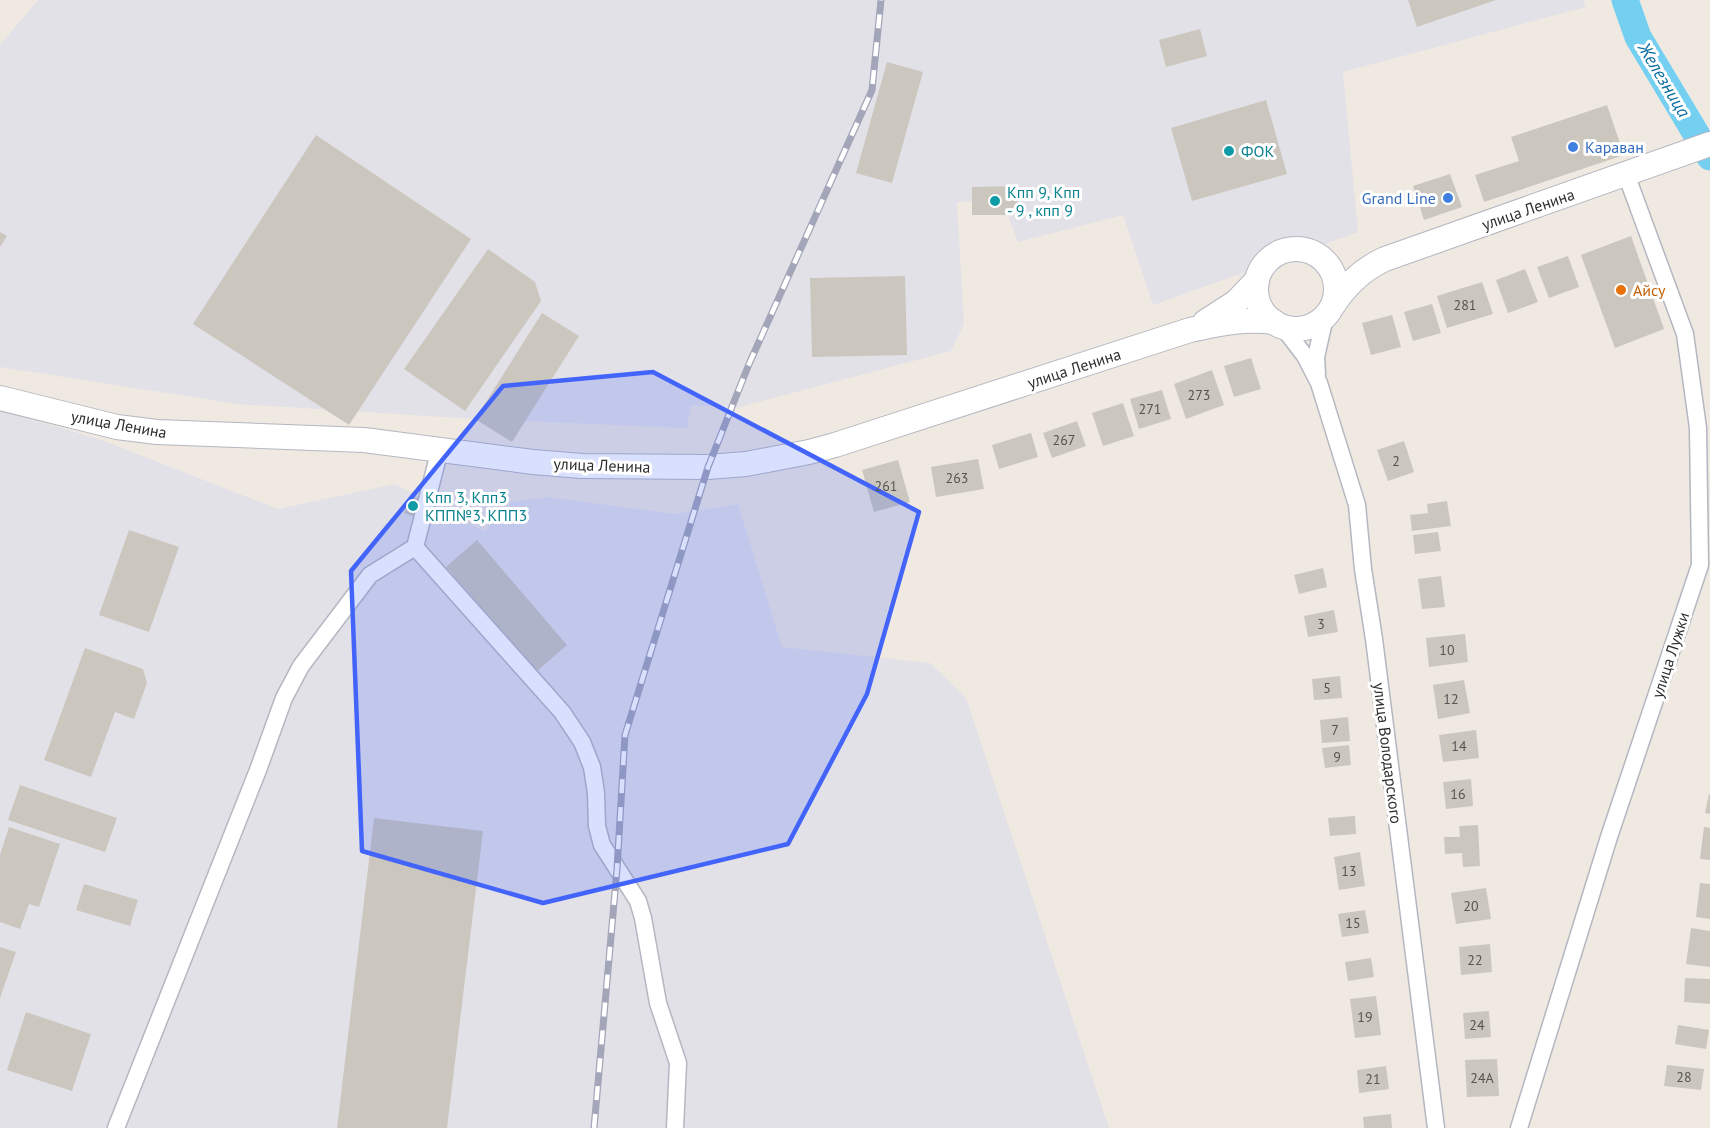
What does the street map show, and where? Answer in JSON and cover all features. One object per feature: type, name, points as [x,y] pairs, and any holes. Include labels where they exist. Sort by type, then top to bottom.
[{"type":"street","name":"улица Ленина","points":[[1375,264],[1710,144]]},
{"type":"street","name":"улица Лужки","points":[[1520,1128],[1609,837],[1700,565],[1698,428],[1685,334],[1637,170]]},
{"type":"street","points":[[1190,330],[1220,314],[1236,302],[1257,280],[1266,262],[1282,251],[1295,248],[1309,250],[1340,264],[1375,264]]},
{"type":"street","points":[[1319,383],[1316,357],[1337,291],[1330,266],[1320,256]]},
{"type":"street","points":[[1190,330],[1236,320],[1255,319],[1293,329],[1316,324],[1329,311],[1344,288],[1375,264]]},
{"type":"street","points":[[1257,280],[1256,292],[1265,314],[1278,324],[1305,356],[1319,383]]},
{"type":"street","name":"улица Ленина","points":[[0,398],[117,427],[157,432],[188,435],[330,437],[533,462],[582,466],[708,468],[779,459],[835,445],[1190,330]]},
{"type":"street","name":"улица Володарского","points":[[1319,383],[1357,505],[1362,569],[1374,639],[1436,1128]]},
{"type":"street","points":[[116,1128],[258,770],[284,698],[301,666],[370,575],[415,547],[440,449]]},
{"type":"street","points":[[415,547],[562,712],[582,742],[592,767],[597,826],[602,845],[638,902],[658,1003],[678,1063],[675,1128]]},
{"type":"highlighted area","points":[[653,372],[919,512],[867,694],[788,844],[543,903],[362,851],[351,571],[503,386]]},
{"type":"shaded area","points":[[38,0],[1583,0],[1586,7],[1343,72],[1358,232],[1153,305],[1123,215],[1018,242],[1002,200],[957,202],[964,324],[951,351],[736,408],[691,405],[687,428],[475,419],[237,404],[0,367],[0,45]]},
{"type":"shaded area","points":[[0,410],[102,440],[278,509],[395,484],[442,508],[455,518],[485,531],[512,502],[547,497],[675,514],[738,504],[782,647],[930,663],[966,698],[1109,1128],[0,1128]]},
{"type":"building","points":[[1408,0],[1496,0],[1417,27]]},
{"type":"building","points":[[1200,29],[1207,56],[1166,67],[1159,40]]},
{"type":"building","points":[[887,62],[923,72],[892,183],[856,173]]},
{"type":"building","name":"ФОК","points":[[1266,100],[1287,174],[1192,201],[1171,128]]},
{"type":"building","points":[[1607,105],[1624,155],[1484,202],[1475,175],[1519,161],[1511,137]]},
{"type":"building","points":[[316,135],[471,239],[349,425],[193,324]]},
{"type":"building","points":[[1450,174],[1462,207],[1424,220],[1413,186]]},
{"type":"building","name":"Кпп 9, Кпп - 9 , кпп 9","points":[[1018,186],[1018,215],[972,215],[972,187]]},
{"type":"building","points":[[0,232],[7,236],[0,247]]},
{"type":"building","points":[[1631,236],[1664,329],[1615,348],[1581,255]]},
{"type":"building","points":[[488,249],[535,282],[541,301],[465,411],[404,369]]},
{"type":"building","points":[[1568,256],[1579,287],[1549,298],[1537,267]]},
{"type":"building","points":[[1525,269],[1538,302],[1508,313],[1496,280]]},
{"type":"building","points":[[905,276],[907,355],[812,357],[810,278]]},
{"type":"building","points":[[1482,282],[1493,314],[1447,328],[1437,296]]},
{"type":"building","points":[[1432,304],[1441,333],[1413,341],[1404,312]]},
{"type":"building","points":[[542,313],[579,336],[512,442],[475,419]]},
{"type":"building","points":[[1392,315],[1401,347],[1371,355],[1362,323]]},
{"type":"building","points":[[1251,358],[1261,389],[1234,397],[1224,366]]},
{"type":"building","points":[[1212,370],[1224,405],[1186,419],[1174,384]]},
{"type":"building","points":[[1162,390],[1171,419],[1139,429],[1130,399]]},
{"type":"building","points":[[1123,403],[1134,436],[1103,446],[1092,413]]},
{"type":"building","points":[[1077,421],[1086,446],[1052,458],[1043,433]]},
{"type":"building","points":[[1031,433],[1038,457],[999,469],[992,445]]},
{"type":"building","points":[[1404,441],[1414,472],[1388,481],[1377,450]]},
{"type":"building","points":[[978,459],[984,489],[936,497],[931,467]]},
{"type":"building","points":[[898,460],[910,502],[874,512],[862,470]]},
{"type":"building","name":"Кпп 3, Кпп3 КПП№3, КПП3","points":[[411,495],[422,499],[414,517],[404,513]]},
{"type":"building","points":[[1447,501],[1451,526],[1412,531],[1410,515],[1428,513],[1427,504]]},
{"type":"building","points":[[129,530],[179,547],[149,632],[99,615]]},
{"type":"building","points":[[1438,532],[1441,551],[1415,554],[1413,535]]},
{"type":"building","points":[[477,540],[567,645],[536,672],[446,567]]},
{"type":"building","points":[[1323,568],[1327,587],[1299,594],[1294,575]]},
{"type":"building","points":[[1441,576],[1445,607],[1422,609],[1418,579]]},
{"type":"building","points":[[1334,610],[1338,632],[1308,637],[1304,616]]},
{"type":"building","points":[[1465,634],[1468,662],[1429,667],[1426,638]]},
{"type":"building","points":[[85,648],[143,669],[147,683],[134,719],[115,712],[91,777],[44,760]]},
{"type":"building","points":[[1340,676],[1342,698],[1314,700],[1312,679]]},
{"type":"building","points":[[1464,680],[1470,713],[1438,719],[1433,685]]},
{"type":"building","points":[[1348,717],[1350,741],[1322,743],[1320,720]]},
{"type":"building","points":[[1476,730],[1479,758],[1443,762],[1439,735]]},
{"type":"building","points":[[1349,745],[1351,765],[1325,768],[1322,748]]},
{"type":"building","points":[[1471,779],[1473,806],[1446,809],[1443,782]]},
{"type":"building","points":[[20,785],[117,818],[105,852],[8,820]]},
{"type":"building","points":[[1710,794],[1710,814],[1705,813]]},
{"type":"building","points":[[1355,816],[1356,834],[1330,836],[1328,818]]},
{"type":"building","points":[[374,818],[483,831],[447,1128],[337,1128]]},
{"type":"building","points":[[1478,825],[1480,866],[1463,867],[1462,853],[1445,854],[1444,837],[1460,837],[1459,826]]},
{"type":"building","points":[[9,827],[60,844],[39,907],[29,904],[20,929],[0,922],[0,855]]},
{"type":"building","points":[[1704,827],[1710,828],[1710,860],[1700,859]]},
{"type":"building","points":[[1360,852],[1365,886],[1339,890],[1334,857]]},
{"type":"building","points":[[1700,883],[1710,884],[1710,919],[1696,917]]},
{"type":"building","points":[[84,884],[138,900],[130,926],[76,910]]},
{"type":"building","points":[[1486,888],[1491,919],[1456,924],[1451,893]]},
{"type":"building","points":[[1365,910],[1369,933],[1342,937],[1338,914]]},
{"type":"building","points":[[1691,928],[1710,931],[1710,967],[1686,964]]},
{"type":"building","points":[[1490,944],[1492,972],[1461,975],[1459,947]]},
{"type":"building","points":[[0,947],[16,952],[0,998]]},
{"type":"building","points":[[1371,958],[1374,977],[1348,981],[1345,962]]},
{"type":"building","points":[[1685,978],[1710,979],[1710,1004],[1684,1002]]},
{"type":"building","points":[[1376,996],[1381,1035],[1355,1038],[1350,999]]},
{"type":"building","points":[[1489,1011],[1491,1037],[1465,1039],[1463,1013]]},
{"type":"building","points":[[26,1012],[91,1034],[72,1091],[7,1070]]},
{"type":"building","points":[[1678,1025],[1709,1030],[1706,1049],[1675,1044]]},
{"type":"building","points":[[1497,1059],[1499,1096],[1467,1097],[1465,1060]]},
{"type":"building","points":[[1667,1065],[1704,1069],[1701,1090],[1664,1086]]},
{"type":"building","points":[[1386,1066],[1389,1089],[1359,1093],[1357,1070]]},
{"type":"building","points":[[1391,1114],[1392,1128],[1364,1128],[1363,1117]]},
{"type":"waterway","name":"Железница","points":[[1625,0],[1638,37],[1710,157]]},
{"type":"railway","points":[[594,1128],[617,869],[625,735],[708,467],[749,364],[872,90],[881,0]]},
{"type":"place","name":"Караван","points":[[1573,147]]},
{"type":"place","name":"ФОК","points":[[1229,151]]},
{"type":"place","name":"Grand Line","points":[[1448,198]]},
{"type":"place","name":"Кпп 9, Кпп - 9 , кпп 9","points":[[995,201]]},
{"type":"place","name":"Айсу","points":[[1621,290]]},
{"type":"place","name":"Кпп 3, Кпп3 КПП№3, КПП3","points":[[413,506]]}]
